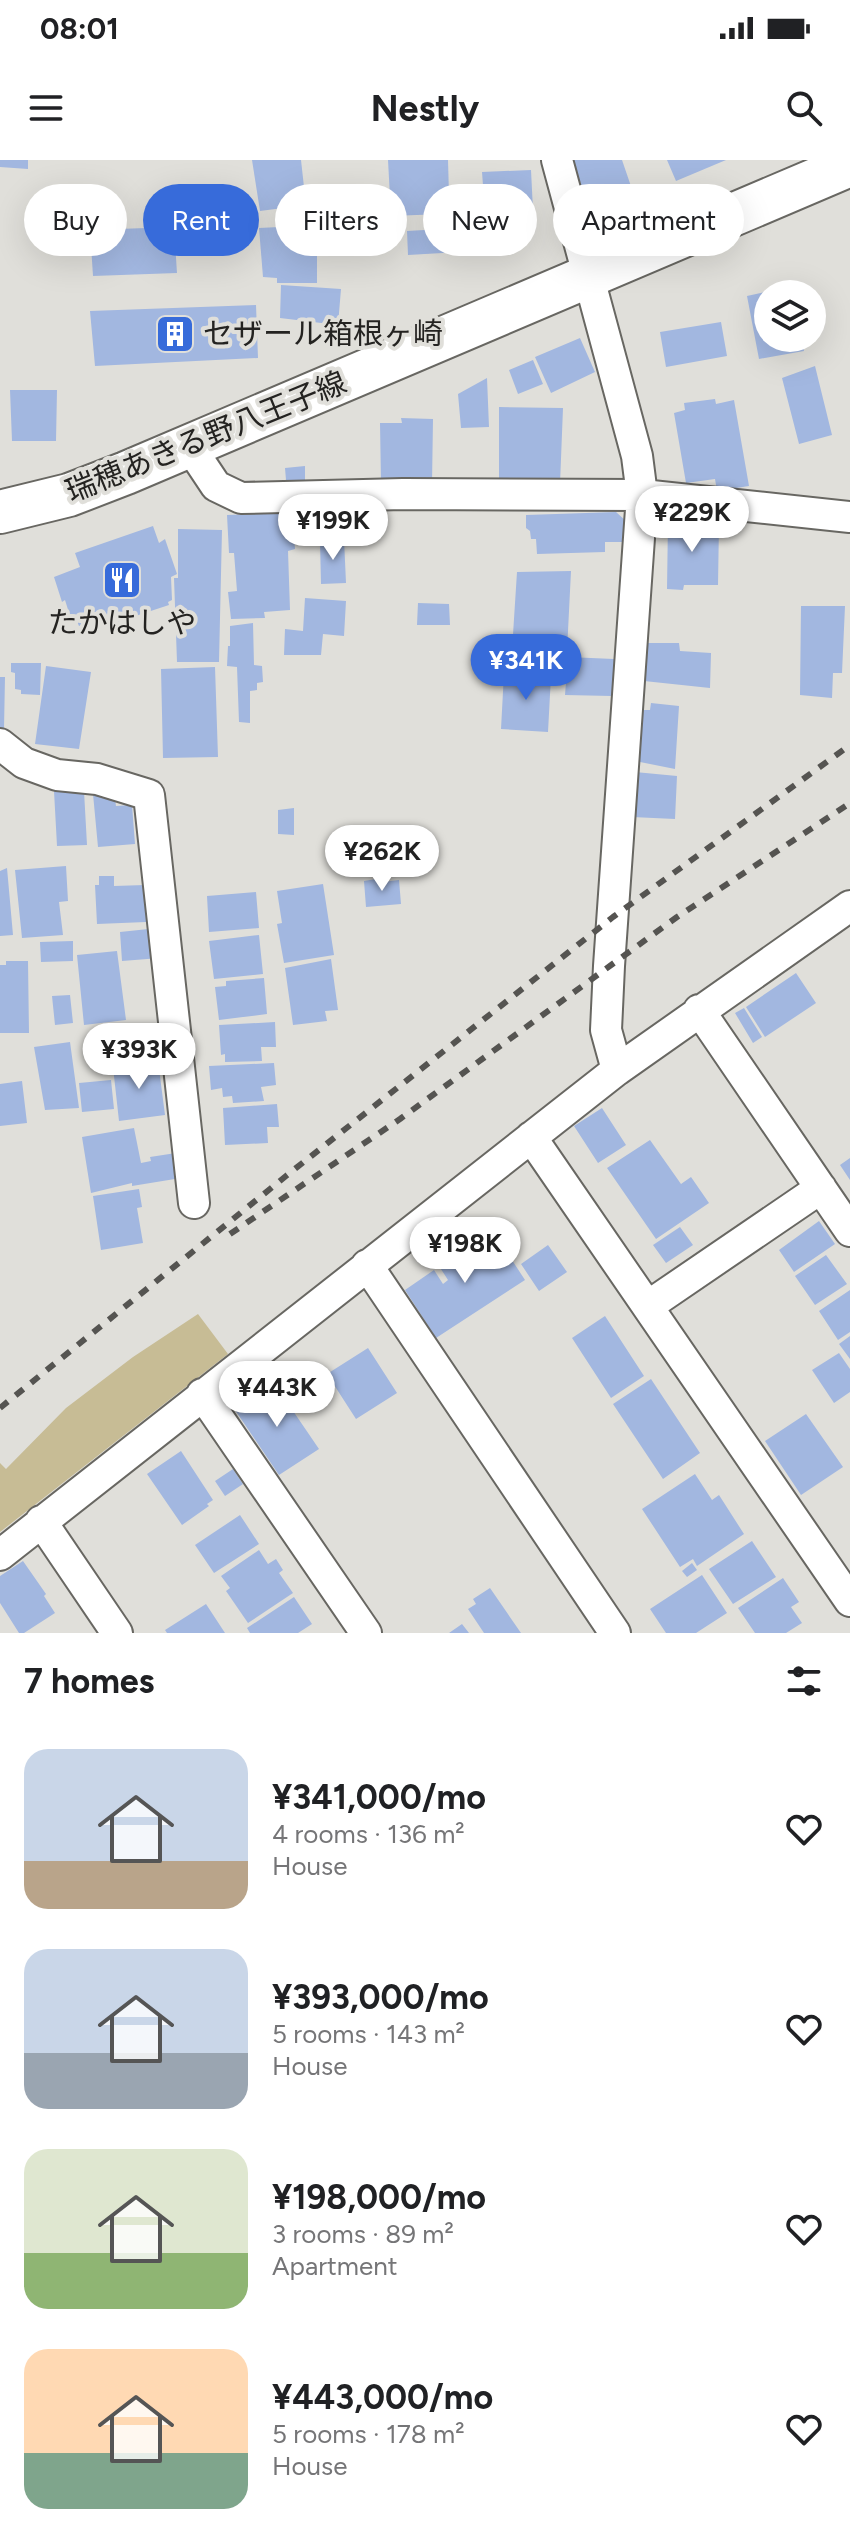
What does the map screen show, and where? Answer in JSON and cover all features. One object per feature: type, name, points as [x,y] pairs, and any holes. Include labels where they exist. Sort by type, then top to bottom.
[{"type":"main road","name":"瑞穂あきる野八王子線","points":[[0,512],[69,495],[190,447],[850,165]]},
{"type":"street","points":[[557,160],[637,456],[642,495],[606,1030],[617,1070]]},
{"type":"street","points":[[190,447],[216,486],[241,498],[403,494],[642,495],[850,517]]},
{"type":"street","points":[[0,744],[24,763],[57,775],[97,779],[149,795],[194,1203]]},
{"type":"street","points":[[0,1555],[617,1070],[850,906]]},
{"type":"street","points":[[699,1010],[850,1231]]},
{"type":"street","points":[[531,1137],[850,1601]]},
{"type":"street","points":[[648,1306],[821,1188]]},
{"type":"street","points":[[367,1265],[615,1633]]},
{"type":"street","points":[[202,1394],[366,1633]]},
{"type":"street","points":[[41,1521],[117,1633]]},
{"type":"shaded area","points":[[198,1314],[228,1354],[0,1532],[0,1463],[6,1469],[66,1408],[133,1357]]},
{"type":"building","points":[[0,160],[28,160],[28,169],[0,167]]},
{"type":"building","points":[[252,160],[301,160],[304,184],[275,184],[275,209],[260,211],[259,184],[256,184]]},
{"type":"building","points":[[388,160],[448,160],[449,184],[423,184],[423,215],[407,215],[407,184],[389,184]]},
{"type":"building","points":[[572,160],[622,160],[630,184],[581,184]]},
{"type":"building","points":[[667,160],[726,160],[676,181]]},
{"type":"building","points":[[531,170],[532,184],[483,184],[482,172]]},
{"type":"building","points":[[275,227],[275,256],[317,256],[317,283],[277,283],[277,278],[263,277],[259,228]]},
{"type":"building","points":[[143,228],[143,256],[176,256],[177,273],[93,276],[92,256],[127,256],[127,229]]},
{"type":"building","points":[[423,230],[423,254],[408,255],[407,231]]},
{"type":"building","points":[[281,285],[341,289],[338,325],[280,318]]},
{"type":"building","points":[[754,294],[754,333],[747,296]]},
{"type":"building","name":"セザール箱根ヶ崎","points":[[256,305],[258,358],[95,366],[90,311]]},
{"type":"building","points":[[721,322],[727,356],[666,367],[660,332]]},
{"type":"building","points":[[580,338],[595,372],[551,393],[535,357]]},
{"type":"building","points":[[758,352],[798,352],[759,359]]},
{"type":"building","points":[[533,360],[543,384],[518,394],[509,370]]},
{"type":"building","points":[[815,366],[832,435],[799,444],[782,378]]},
{"type":"building","points":[[487,378],[489,427],[461,428],[458,394]]},
{"type":"building","points":[[10,390],[57,390],[56,441],[12,441]]},
{"type":"building","points":[[715,399],[716,404],[734,400],[749,486],[717,491],[715,479],[686,483],[674,413],[685,410],[684,403]]},
{"type":"building","points":[[499,407],[563,408],[560,484],[499,481]]},
{"type":"building","points":[[401,418],[433,419],[432,484],[381,483],[380,423],[402,423]]},
{"type":"building","points":[[305,466],[305,480],[286,480],[285,468]]},
{"type":"building","points":[[616,512],[627,522],[625,542],[605,542],[605,552],[537,554],[536,539],[531,539],[530,531],[526,528],[526,515]]},
{"type":"building","points":[[282,513],[284,526],[293,524],[295,549],[288,551],[290,610],[264,612],[265,618],[231,619],[228,592],[237,591],[234,553],[229,553],[227,515]]},
{"type":"building","points":[[687,519],[702,519],[703,526],[719,524],[718,585],[684,585],[683,590],[667,589],[668,521],[686,522]]},
{"type":"building","points":[[153,526],[159,543],[165,539],[177,574],[171,577],[172,600],[168,602],[169,605],[102,627],[99,618],[79,626],[74,614],[70,616],[65,600],[62,602],[54,577],[80,567],[75,553]]},
{"type":"building","points":[[178,529],[222,530],[219,662],[177,662],[174,578],[178,578]]},
{"type":"building","points":[[344,539],[346,583],[321,584],[320,541]]},
{"type":"building","points":[[571,571],[567,651],[512,650],[517,572]]},
{"type":"building","points":[[305,598],[346,601],[344,636],[323,634],[321,655],[284,655],[285,629],[303,631]]},
{"type":"building","points":[[418,603],[449,604],[450,625],[417,625]]},
{"type":"building","points":[[801,606],[845,606],[842,673],[833,673],[832,698],[800,695]]},
{"type":"building","points":[[253,623],[254,665],[262,666],[263,682],[257,683],[257,690],[250,691],[250,723],[239,722],[237,667],[227,666],[230,626]]},
{"type":"building","points":[[647,643],[679,643],[680,651],[711,653],[710,688],[644,681]]},
{"type":"building","points":[[568,657],[614,659],[612,696],[565,695]]},
{"type":"building","points":[[11,663],[41,663],[40,695],[21,694],[21,690],[15,689],[15,673],[11,672]]},
{"type":"building","points":[[46,666],[91,672],[79,749],[35,744]]},
{"type":"building","points":[[215,667],[218,757],[163,758],[161,669]]},
{"type":"building","points":[[504,673],[551,676],[548,732],[501,729]]},
{"type":"building","points":[[0,677],[5,677],[4,729],[0,728]]},
{"type":"building","points":[[651,703],[679,706],[675,769],[635,761],[639,710],[650,710]]},
{"type":"building","points":[[635,772],[677,776],[675,819],[632,817]]},
{"type":"building","points":[[54,791],[84,791],[87,845],[57,846]]},
{"type":"building","points":[[114,792],[116,806],[132,805],[135,844],[98,847],[93,794]]},
{"type":"building","points":[[294,808],[294,835],[278,834],[278,810]]},
{"type":"building","points":[[66,866],[68,901],[59,902],[63,935],[22,938],[15,870]]},
{"type":"building","points":[[7,868],[13,935],[0,936],[0,871]]},
{"type":"building","points":[[99,876],[114,876],[114,886],[145,885],[146,922],[97,924],[95,885],[99,885]]},
{"type":"building","points":[[382,878],[382,882],[399,880],[401,904],[366,907],[364,881]]},
{"type":"building","points":[[323,884],[334,955],[284,963],[277,924],[282,923],[277,891]]},
{"type":"building","points":[[256,892],[259,928],[209,932],[207,896]]},
{"type":"building","points":[[158,928],[160,958],[122,961],[120,932]]},
{"type":"building","points":[[259,935],[263,974],[214,979],[209,941]]},
{"type":"building","points":[[73,941],[73,961],[41,962],[40,942]]},
{"type":"building","points":[[117,951],[126,1020],[84,1025],[77,955]]},
{"type":"building","points":[[331,959],[338,1010],[325,1011],[327,1021],[293,1025],[285,968]]},
{"type":"building","points":[[6,961],[28,961],[29,1033],[0,1033],[0,965],[6,965]]},
{"type":"building","points":[[796,973],[816,1003],[765,1037],[746,1007]]},
{"type":"building","points":[[264,978],[267,1014],[219,1020],[215,987],[226,986],[226,981]]},
{"type":"building","points":[[70,995],[73,1023],[55,1025],[52,996]]},
{"type":"building","points":[[744,1008],[762,1037],[753,1043],[735,1013]]},
{"type":"building","points":[[275,1022],[276,1047],[261,1047],[262,1061],[225,1062],[225,1054],[221,1055],[219,1025]]},
{"type":"building","points":[[70,1042],[79,1108],[45,1110],[34,1047]]},
{"type":"building","points":[[158,1061],[165,1115],[119,1121],[113,1067]]},
{"type":"building","points":[[274,1063],[276,1085],[261,1087],[264,1101],[233,1103],[232,1096],[223,1097],[222,1088],[211,1090],[209,1066]]},
{"type":"building","points":[[111,1080],[114,1109],[82,1112],[79,1083]]},
{"type":"building","points":[[22,1081],[27,1123],[0,1126],[0,1084]]},
{"type":"building","points":[[277,1104],[279,1127],[267,1127],[268,1143],[225,1145],[223,1108]]},
{"type":"building","points":[[602,1108],[626,1145],[598,1163],[574,1126]]},
{"type":"building","points":[[134,1128],[141,1163],[151,1161],[150,1157],[176,1153],[181,1178],[132,1186],[132,1183],[91,1193],[82,1137]]},
{"type":"building","points":[[650,1140],[681,1184],[691,1177],[709,1203],[656,1239],[607,1168]]},
{"type":"building","points":[[850,1158],[850,1180],[840,1165]]},
{"type":"building","points":[[139,1189],[142,1207],[137,1208],[143,1243],[101,1250],[93,1196]]},
{"type":"building","points":[[819,1221],[835,1244],[794,1272],[779,1250]]},
{"type":"building","points":[[680,1227],[693,1245],[666,1263],[653,1245]]},
{"type":"building","points":[[493,1231],[525,1280],[436,1338],[405,1290],[434,1270],[443,1284],[448,1280],[439,1266]]},
{"type":"building","points":[[548,1245],[567,1272],[539,1291],[521,1264]]},
{"type":"building","points":[[826,1255],[847,1284],[815,1305],[795,1276]]},
{"type":"building","points":[[850,1290],[850,1332],[838,1340],[819,1311]]},
{"type":"building","points":[[605,1316],[644,1376],[611,1398],[572,1338]]},
{"type":"building","points":[[850,1336],[850,1359],[839,1344]]},
{"type":"building","points":[[368,1348],[397,1393],[356,1419],[327,1374]]},
{"type":"building","points":[[839,1353],[850,1369],[850,1392],[834,1403],[812,1370]]},
{"type":"building","points":[[651,1379],[700,1453],[663,1479],[613,1404]]},
{"type":"building","points":[[274,1383],[319,1449],[279,1475],[235,1410]]},
{"type":"building","points":[[806,1414],[843,1467],[801,1495],[765,1441]]},
{"type":"building","points":[[181,1451],[213,1500],[182,1525],[147,1474]]},
{"type":"building","points":[[233,1469],[243,1484],[225,1496],[215,1481]]},
{"type":"building","points":[[695,1474],[712,1500],[719,1495],[744,1534],[697,1566],[693,1559],[680,1567],[642,1509]]},
{"type":"building","points":[[240,1515],[259,1544],[214,1573],[195,1545]]},
{"type":"building","points":[[752,1541],[776,1577],[733,1604],[709,1569]]},
{"type":"building","points":[[259,1550],[268,1564],[276,1559],[283,1570],[279,1573],[293,1593],[248,1623],[226,1591],[230,1588],[221,1576]]},
{"type":"building","points":[[23,1561],[55,1613],[24,1633],[19,1633],[0,1603],[0,1576]]},
{"type":"building","points":[[692,1563],[697,1570],[687,1577],[682,1571]]},
{"type":"building","points":[[702,1575],[727,1613],[696,1633],[666,1633],[650,1609]]},
{"type":"building","points":[[783,1578],[799,1602],[791,1607],[802,1623],[786,1633],[755,1633],[738,1608]]},
{"type":"building","points":[[490,1588],[521,1633],[484,1633],[468,1609],[476,1604],[473,1599]]},
{"type":"building","points":[[294,1597],[312,1624],[298,1633],[250,1633],[247,1628]]},
{"type":"building","points":[[206,1604],[225,1633],[167,1633],[165,1630]]},
{"type":"building","points":[[462,1624],[469,1633],[449,1633]]},
{"type":"railway","points":[[0,1408],[613,917],[850,745]]},
{"type":"railway","points":[[230,1234],[400,1119],[677,917],[850,803]]},
{"type":"place","name":"セザール箱根ヶ崎","points":[[175,334]]},
{"type":"place","name":"たかはしや","points":[[122,580]]}]
